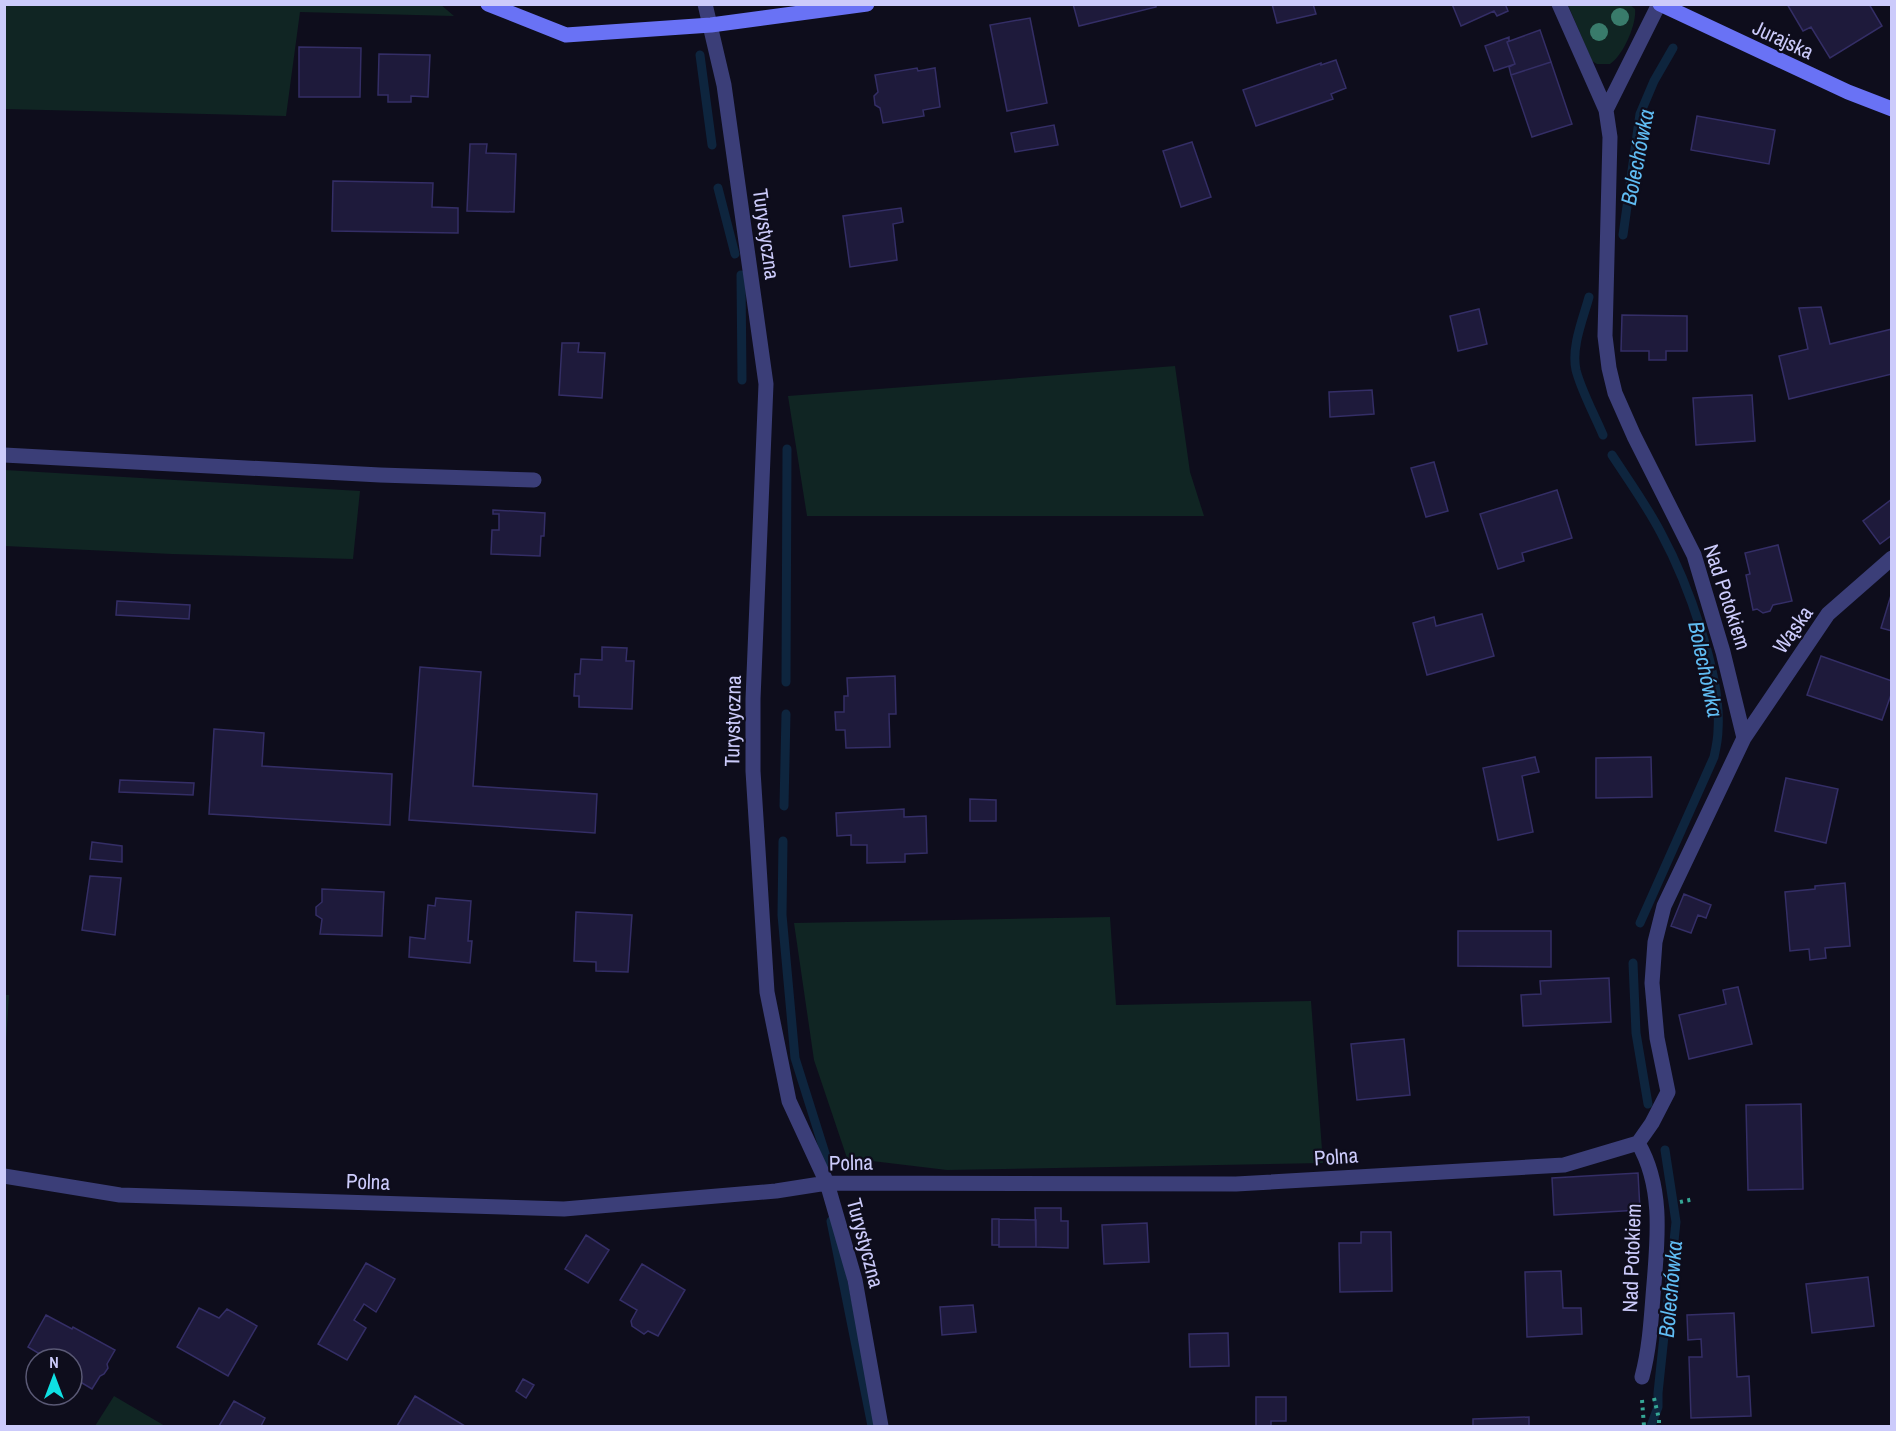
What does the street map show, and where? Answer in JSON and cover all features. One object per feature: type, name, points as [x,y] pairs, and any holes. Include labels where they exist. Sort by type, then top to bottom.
[{"type":"street","points":[[488,4],[566,35],[711,24],[867,4]]},
{"type":"street","name":"Turystyczna","points":[[705,4],[724,86],[766,384],[753,699],[753,771],[766,992],[789,1101],[827,1183],[855,1280],[881,1426]]},
{"type":"street","name":"Nad Potokiem","points":[[1559,4],[1606,110],[1610,137],[1605,336],[1615,393],[1629,426],[1694,555],[1723,652],[1744,738]]},
{"type":"street","points":[[1606,110],[1659,4]]},
{"type":"street","name":"Jurajska","points":[[1659,4],[1839,88],[1892,109]]},
{"type":"street","points":[[4,455],[380,475],[534,480]]},
{"type":"street","name":"Wąska","points":[[1744,738],[1828,614],[1892,558]]},
{"type":"street","points":[[1638,1143],[1652,1124],[1668,1092],[1657,1038],[1652,983],[1655,942],[1664,906],[1744,738]]},
{"type":"street","name":"Nad Potokiem","points":[[1638,1143],[1649,1162],[1657,1206],[1658,1236],[1648,1356],[1642,1377]]},
{"type":"street","name":"Polna","points":[[4,1176],[120,1195],[564,1209],[776,1191],[827,1183],[1236,1184],[1564,1165],[1638,1143]]},
{"type":"path","points":[[1681,1202],[1694,1200]]},
{"type":"path","points":[[1655,1401],[1659,1426]]},
{"type":"green space","points":[[440,4],[454,16],[300,12],[286,116],[5,109],[5,5]]},
{"type":"green space","points":[[1629,4],[1635,9],[1635,15],[1624,47],[1610,64],[1597,64],[1592,61],[1568,5]]},
{"type":"green space","points":[[1175,366],[1190,472],[1204,516],[807,516],[788,396]]},
{"type":"green space","points":[[5,470],[360,491],[353,559],[5,546]]},
{"type":"green space","points":[[1110,917],[1116,1005],[1311,1001],[1323,1163],[947,1170],[847,1158],[814,1060],[794,923]]},
{"type":"green space","points":[[4,995],[9,995],[5,1058]]},
{"type":"green space","points":[[114,1396],[165,1426],[95,1426]]},
{"type":"building","points":[[1073,4],[1156,4],[1156,7],[1079,26]]},
{"type":"building","points":[[1272,4],[1313,4],[1316,14],[1277,23]]},
{"type":"building","points":[[1452,4],[1509,4],[1506,6],[1508,11],[1497,16],[1494,11],[1461,26]]},
{"type":"building","points":[[1787,4],[1869,4],[1882,26],[1830,58],[1811,27],[1803,31]]},
{"type":"building","points":[[1030,18],[1047,103],[1007,111],[990,25]]},
{"type":"building","points":[[1540,30],[1551,62],[1511,75],[1509,67],[1515,64],[1507,42]]},
{"type":"building","points":[[1509,37],[1507,42],[1515,64],[1494,71],[1485,46]]},
{"type":"building","points":[[299,47],[361,48],[360,97],[299,97]]},
{"type":"building","points":[[379,54],[430,55],[428,97],[411,96],[411,102],[388,102],[388,95],[378,95]]},
{"type":"building","points":[[1336,60],[1346,88],[1331,94],[1333,99],[1256,126],[1243,90]]},
{"type":"building","points":[[1551,62],[1572,124],[1532,137],[1511,75]]},
{"type":"building","points":[[917,68],[918,71],[935,68],[940,107],[923,110],[924,116],[883,123],[880,108],[875,105],[874,96],[878,92],[875,75]]},
{"type":"building","points":[[1697,116],[1775,130],[1769,164],[1691,150]]},
{"type":"building","points":[[1054,125],[1058,145],[1015,152],[1011,133]]},
{"type":"building","points":[[1192,142],[1211,197],[1181,207],[1163,151]]},
{"type":"building","points":[[470,144],[487,144],[486,153],[516,154],[514,212],[467,211]]},
{"type":"building","points":[[333,181],[433,183],[432,207],[458,208],[458,233],[332,231]]},
{"type":"building","points":[[901,208],[903,222],[893,224],[897,260],[850,267],[843,216]]},
{"type":"building","points":[[1821,307],[1830,344],[1892,329],[1892,374],[1789,399],[1779,356],[1808,349],[1799,308]]},
{"type":"building","points":[[1479,309],[1487,344],[1458,351],[1450,316]]},
{"type":"building","points":[[1622,315],[1687,316],[1687,351],[1666,351],[1666,360],[1649,360],[1649,351],[1621,351]]},
{"type":"building","points":[[562,343],[579,343],[578,352],[605,353],[602,398],[559,395]]},
{"type":"building","points":[[1372,390],[1374,414],[1330,417],[1329,392]]},
{"type":"building","points":[[1752,395],[1755,441],[1696,445],[1693,398]]},
{"type":"building","points":[[1434,462],[1448,511],[1426,517],[1411,468]]},
{"type":"building","points":[[1557,490],[1572,538],[1522,553],[1524,561],[1498,569],[1480,514]]},
{"type":"building","points":[[1892,499],[1892,535],[1880,544],[1863,521]]},
{"type":"building","points":[[493,510],[545,513],[540,556],[491,554],[492,530],[499,530],[499,514],[493,514]]},
{"type":"building","points":[[1778,545],[1792,601],[1773,605],[1770,611],[1763,613],[1757,609],[1753,610],[1746,575],[1750,574],[1745,553]]},
{"type":"building","points":[[1892,592],[1892,631],[1881,628]]},
{"type":"building","points":[[117,601],[190,605],[189,619],[116,615]]},
{"type":"building","points":[[1482,614],[1494,656],[1427,675],[1413,623],[1434,617],[1436,626]]},
{"type":"building","points":[[602,647],[627,648],[626,661],[634,661],[632,709],[579,707],[579,696],[574,696],[575,674],[580,674],[581,659],[602,660]]},
{"type":"building","points":[[1821,656],[1892,681],[1892,692],[1882,720],[1807,695]]},
{"type":"building","points":[[420,667],[481,672],[473,786],[597,794],[595,833],[409,820]]},
{"type":"building","points":[[895,676],[896,714],[889,714],[890,747],[846,748],[845,730],[836,730],[835,712],[844,712],[844,696],[848,696],[847,678]]},
{"type":"building","points":[[214,729],[264,733],[262,766],[392,774],[390,825],[209,814]]},
{"type":"building","points":[[1535,757],[1539,772],[1522,776],[1533,832],[1498,840],[1483,768]]},
{"type":"building","points":[[1651,757],[1652,797],[1596,798],[1596,758]]},
{"type":"building","points":[[1786,778],[1838,789],[1826,843],[1775,831]]},
{"type":"building","points":[[120,780],[194,783],[193,795],[119,792]]},
{"type":"building","points":[[970,799],[996,800],[996,821],[970,821]]},
{"type":"building","points":[[904,809],[904,817],[926,816],[927,853],[905,854],[905,862],[867,863],[867,845],[851,845],[851,835],[837,836],[836,813]]},
{"type":"building","points":[[92,842],[122,846],[122,862],[90,859]]},
{"type":"building","points":[[90,876],[121,878],[115,935],[82,930]]},
{"type":"building","points":[[1845,883],[1850,946],[1825,948],[1826,958],[1810,960],[1809,949],[1790,951],[1785,892]]},
{"type":"building","points":[[322,889],[384,892],[382,936],[320,934],[322,919],[316,915],[316,907],[322,902]]},
{"type":"building","points":[[1684,894],[1711,905],[1706,918],[1698,915],[1691,933],[1671,926]]},
{"type":"building","points":[[436,898],[471,901],[468,941],[472,941],[470,963],[409,957],[410,937],[425,939],[428,905],[435,906]]},
{"type":"building","points":[[576,912],[632,915],[628,972],[596,971],[596,962],[574,961]]},
{"type":"building","points":[[1458,931],[1551,931],[1551,967],[1458,966]]},
{"type":"building","points":[[1609,978],[1611,1022],[1523,1026],[1521,995],[1541,994],[1540,981]]},
{"type":"building","points":[[1738,987],[1752,1044],[1689,1059],[1679,1015],[1726,1004],[1723,990]]},
{"type":"building","points":[[1404,1039],[1410,1095],[1357,1100],[1351,1044]]},
{"type":"building","points":[[1801,1104],[1803,1189],[1748,1190],[1746,1105]]},
{"type":"building","points":[[1638,1173],[1640,1210],[1554,1215],[1552,1178]]},
{"type":"building","points":[[1035,1208],[1061,1208],[1061,1221],[1068,1221],[1068,1248],[1036,1247]]},
{"type":"building","points":[[992,1219],[999,1219],[999,1245],[992,1245]]},
{"type":"building","points":[[999,1219],[1036,1220],[1036,1247],[999,1247]]},
{"type":"building","points":[[1147,1223],[1149,1262],[1104,1264],[1102,1225]]},
{"type":"building","points":[[1361,1232],[1391,1232],[1392,1291],[1340,1292],[1339,1243],[1361,1243]]},
{"type":"building","points":[[586,1235],[609,1250],[588,1283],[565,1269]]},
{"type":"building","points":[[366,1263],[395,1279],[376,1312],[364,1304],[354,1320],[366,1328],[347,1360],[318,1344]]},
{"type":"building","points":[[642,1264],[685,1290],[658,1336],[648,1331],[644,1334],[632,1326],[631,1321],[637,1310],[620,1300]]},
{"type":"building","points":[[1561,1271],[1563,1308],[1581,1308],[1582,1334],[1527,1337],[1525,1272]]},
{"type":"building","points":[[1868,1277],[1874,1326],[1812,1333],[1806,1284]]},
{"type":"building","points":[[973,1305],[976,1332],[942,1335],[940,1307]]},
{"type":"building","points":[[199,1308],[219,1318],[227,1309],[257,1326],[228,1376],[177,1347]]},
{"type":"building","points":[[1734,1313],[1737,1377],[1749,1376],[1751,1416],[1691,1418],[1689,1357],[1702,1357],[1701,1339],[1688,1340],[1687,1315]]},
{"type":"building","points":[[46,1315],[115,1350],[107,1364],[108,1368],[92,1389],[84,1384],[84,1347],[28,1347]]},
{"type":"building","points":[[1228,1333],[1229,1366],[1190,1367],[1189,1334]]},
{"type":"building","points":[[523,1379],[534,1385],[526,1398],[516,1391]]},
{"type":"building","points":[[415,1396],[465,1426],[397,1426]]},
{"type":"building","points":[[1256,1397],[1286,1397],[1286,1421],[1271,1421],[1271,1426],[1256,1426]]},
{"type":"building","points":[[234,1401],[265,1418],[261,1426],[219,1426]]},
{"type":"building","points":[[1529,1417],[1529,1426],[1473,1426],[1473,1419]]},
{"type":"waterway","name":"Bolechówka","points":[[1623,235],[1640,114],[1654,81],[1673,48]]},
{"type":"waterway","points":[[700,55],[712,145]]},
{"type":"waterway","points":[[718,188],[735,254]]},
{"type":"waterway","points":[[741,275],[742,380]]},
{"type":"waterway","name":"Bolechówka","points":[[1589,297],[1578,333],[1575,361],[1581,386],[1603,435]]},
{"type":"waterway","points":[[786,682],[787,449]]},
{"type":"waterway","name":"Bolechówka","points":[[1612,455],[1656,523],[1692,602],[1709,656],[1718,708],[1718,737],[1714,757],[1640,923]]},
{"type":"waterway","points":[[784,806],[786,714]]},
{"type":"waterway","points":[[783,841],[782,915],[795,1058],[829,1166]]},
{"type":"waterway","name":"Bolechówka","points":[[1633,963],[1636,1033],[1648,1104]]},
{"type":"waterway","name":"Bolechówka","points":[[1651,1426],[1658,1407],[1676,1222],[1665,1150]]},
{"type":"waterway","points":[[831,1221],[872,1426]]}]
